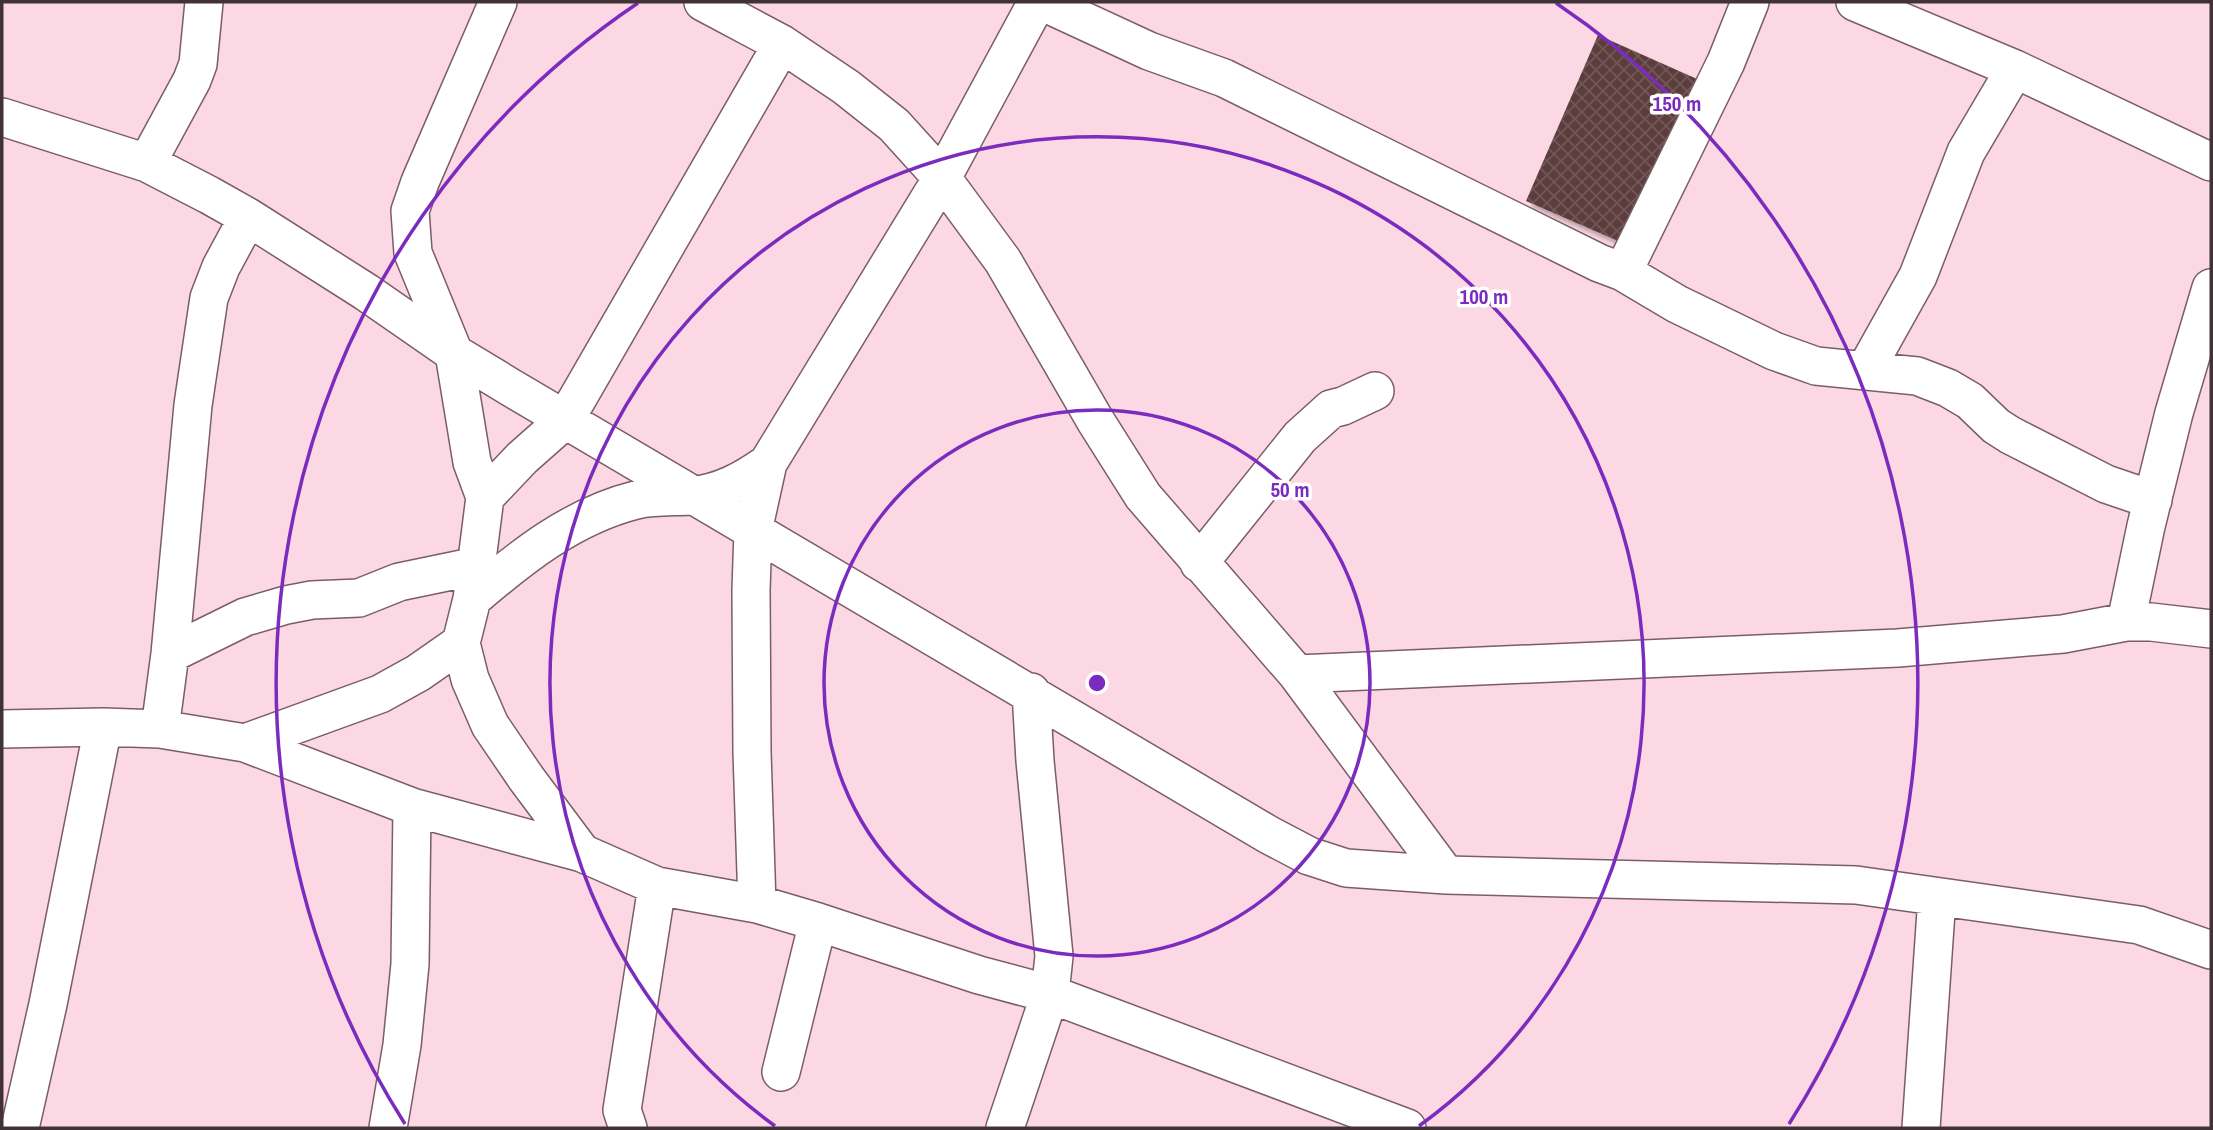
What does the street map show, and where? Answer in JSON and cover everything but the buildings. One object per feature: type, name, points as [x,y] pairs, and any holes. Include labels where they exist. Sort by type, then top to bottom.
[{"type":"street","points":[[147,163],[198,64],[204,2]]},
{"type":"street","points":[[498,2],[420,182],[411,211],[413,253],[454,353],[472,462],[485,497],[474,582],[461,643],[470,680],[490,725],[582,853]]},
{"type":"street","points":[[703,2],[782,44],[846,87],[894,125],[943,178],[1003,261],[1094,420],[1143,496],[1297,674],[1446,875]]},
{"type":"street","points":[[757,904],[752,738],[753,531],[768,463],[943,178],[1037,2]]},
{"type":"street","points":[[1043,2],[1149,51],[1224,78],[1368,151],[1423,175],[1599,263],[1623,272],[1676,303],[1774,351],[1816,366],[1917,376],[1948,388],[1970,401],[1996,426],[2010,435],[2106,484],[2153,500]]},
{"type":"street","points":[[1623,272],[1726,62],[1750,2]]},
{"type":"street","points":[[1855,2],[2015,69],[2211,162]]},
{"type":"street","points":[[485,497],[522,458],[565,420],[782,44]]},
{"type":"street","points":[[1865,371],[1918,276],[1966,152],[2015,69]]},
{"type":"street","points":[[2,117],[147,163],[248,217],[366,292],[454,353],[565,420],[1031,692],[1257,828],[1309,856],[1346,868],[1446,875],[1856,886],[2139,925],[2211,950]]},
{"type":"street","points":[[160,729],[170,654],[193,405],[209,298],[221,267],[248,217]]},
{"type":"street","points":[[366,292],[413,253]]},
{"type":"street","points":[[2126,622],[2174,413],[2211,289]]},
{"type":"street","points":[[1199,562],[1300,437],[1331,409],[1343,407],[1375,391]]},
{"type":"street","points":[[170,654],[245,617],[286,605],[312,600],[359,598],[399,582],[474,582],[596,513],[639,499],[693,495],[733,485],[768,463]]},
{"type":"street","points":[[1297,674],[1898,648],[2063,634],[2126,622],[2211,629]]},
{"type":"street","points":[[245,743],[380,694],[418,673],[461,643]]},
{"type":"street","points":[[1005,1128],[1050,994],[1054,956],[1031,692]]},
{"type":"street","points":[[20,1128],[48,1004],[103,727]]},
{"type":"street","points":[[2,729],[160,729],[245,743],[412,807],[582,853],[657,886],[757,904],[979,975],[1050,994],[1407,1128]]},
{"type":"street","points":[[388,1128],[402,1045],[410,964],[412,807]]},
{"type":"street","points":[[628,1128],[622,1110],[657,886]]},
{"type":"street","points":[[1921,1128],[1937,897]]},
{"type":"street","points":[[781,1072],[818,922]]}]
